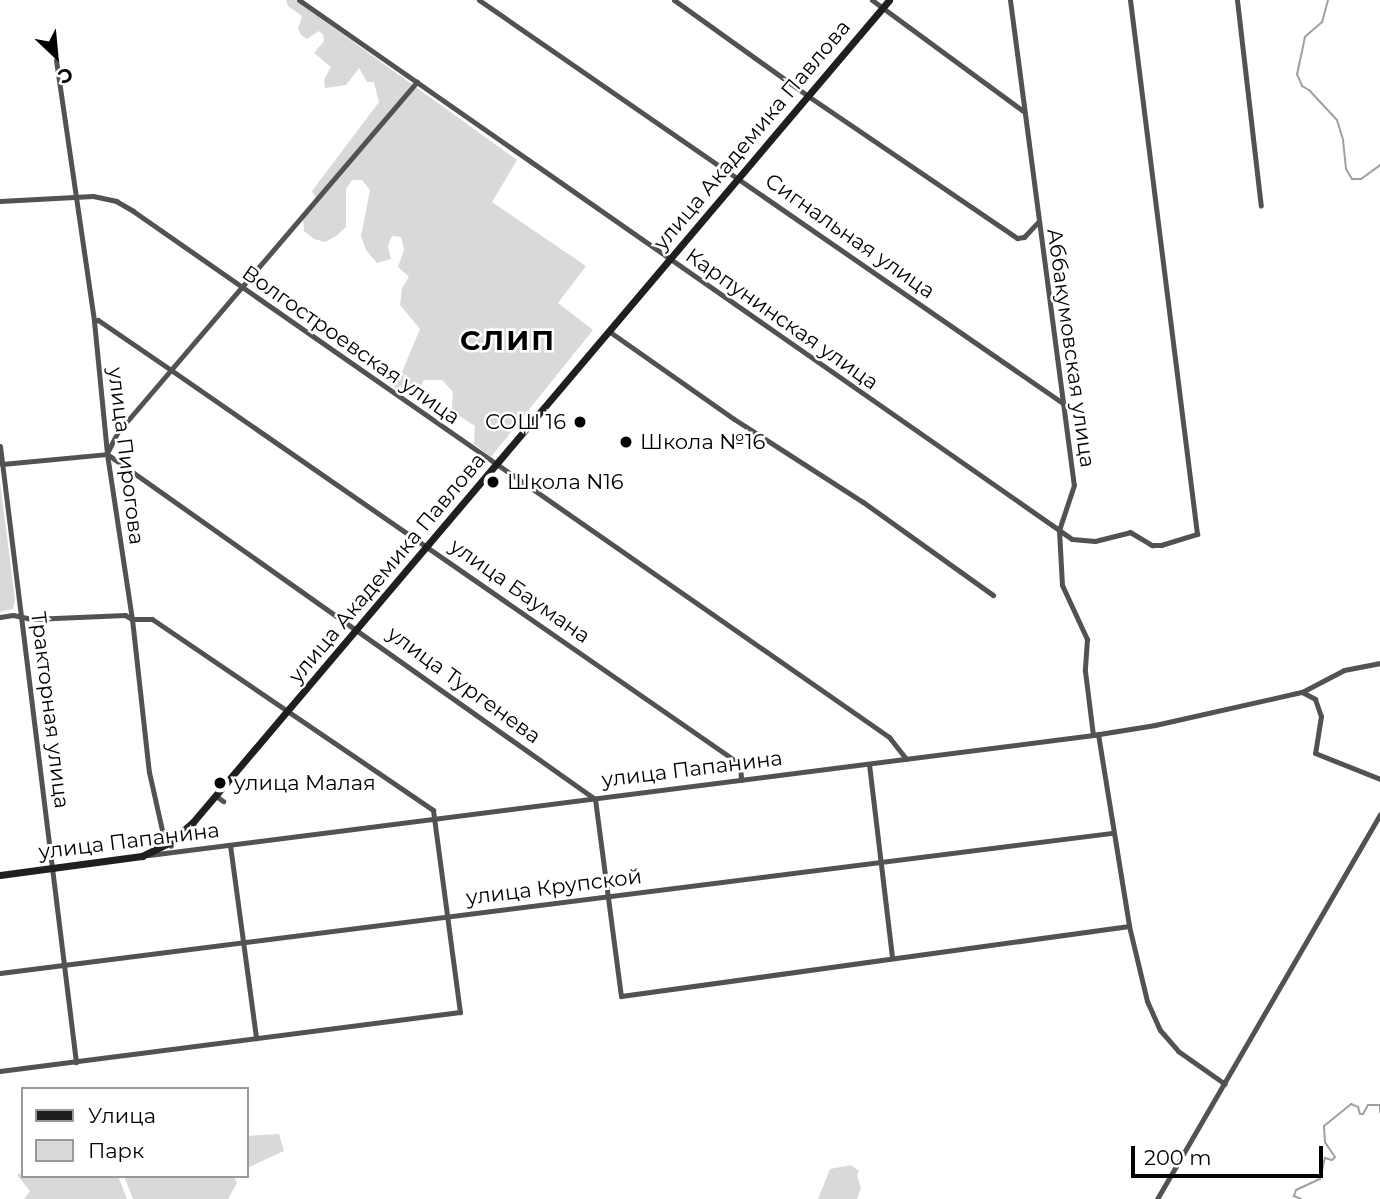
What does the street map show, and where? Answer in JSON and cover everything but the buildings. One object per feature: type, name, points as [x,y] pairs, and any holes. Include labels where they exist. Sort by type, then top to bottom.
[{"type":"street","name":"Карпунинская улица","points":[[299,0],[1059,530],[1082,542],[1129,532],[1153,545],[1197,534],[1130,0]]},
{"type":"street","name":"Сигнальная улица","points":[[479,0],[1064,404]]},
{"type":"street","points":[[674,0],[808,96],[1017,238],[1029,233],[1038,222]]},
{"type":"street","points":[[872,0],[1023,111]]},
{"type":"street","name":"улица Академика Павлова","points":[[142,856],[169,844],[219,798],[288,712],[889,0]]},
{"type":"street","name":"Аббакумовская улица","points":[[1010,0],[1073,485],[1059,530],[1062,585],[1087,639],[1085,671],[1129,926],[1147,1001],[1160,1030],[1178,1051],[1225,1084]]},
{"type":"street","points":[[1237,0],[1261,206]]},
{"type":"street","name":"улица Пирогова","points":[[56,61],[77,195],[107,454],[132,619],[149,772],[169,844],[174,852]]},
{"type":"street","points":[[2,464],[107,454],[117,433],[417,82]]},
{"type":"street","name":"Волгостроевская улица","points":[[0,201],[77,195],[116,201],[889,737],[906,759]]},
{"type":"street","name":"улица Баумана","points":[[93,321],[99,320],[740,764],[741,780]]},
{"type":"street","points":[[610,332],[993,595]]},
{"type":"street","name":"Тракторная улица","points":[[0,446],[76,1062]]},
{"type":"street","name":"улица Тургенева","points":[[107,454],[359,629],[595,799]]},
{"type":"street","points":[[0,617],[125,615],[132,619],[152,619],[180,635],[433,810],[460,1012],[0,1071]]},
{"type":"street","name":"улица Папанина","points":[[0,875],[1096,734],[1167,723],[1302,692],[1344,670],[1380,663]]},
{"type":"street","points":[[1302,692],[1315,699],[1321,716],[1315,753],[1380,779]]},
{"type":"street","points":[[869,764],[892,958]]},
{"type":"street","points":[[595,799],[621,996],[1129,926]]},
{"type":"street","points":[[1157,1199],[1380,814]]},
{"type":"street","name":"улица Крупской","points":[[0,973],[1112,833]]},
{"type":"street","points":[[230,845],[256,1038]]},
{"type":"green space","points":[[286,0],[295,0],[517,160],[492,202],[586,266],[558,303],[593,330],[491,457],[474,444],[475,426],[456,414],[452,408],[453,392],[442,380],[424,380],[421,386],[412,390],[398,389],[390,385],[389,378],[402,372],[420,329],[400,305],[402,288],[409,277],[398,267],[404,250],[401,237],[392,236],[388,246],[391,259],[377,263],[366,250],[361,236],[370,190],[362,180],[352,180],[346,189],[346,227],[336,236],[325,242],[314,239],[304,231],[303,219],[317,200],[312,191],[379,102],[374,82],[367,82],[359,68],[346,85],[325,88],[324,80],[331,67],[314,53],[324,41],[323,35],[319,31],[307,39],[301,35],[298,29],[302,16],[288,6]]},
{"type":"green space","points":[[0,482],[15,599],[13,609],[0,612]]},
{"type":"green space","points":[[279,1134],[284,1151],[248,1168],[248,1136]]},
{"type":"green space","points":[[851,1165],[859,1171],[857,1175],[861,1188],[857,1199],[818,1199],[830,1169]]},
{"type":"green space","points":[[21,1173],[21,1178],[119,1178],[127,1199],[24,1199],[30,1191],[17,1175]]},
{"type":"green space","points":[[125,1178],[235,1178],[237,1183],[228,1199],[133,1199]]},
{"type":"waterway","points":[[1328,0],[1322,22],[1305,37],[1297,74],[1302,86],[1337,120],[1343,140],[1346,169],[1352,179],[1361,179],[1380,165]]},
{"type":"waterway","points":[[1301,1199],[1294,1196],[1296,1190],[1320,1179],[1325,1158],[1332,1160],[1335,1157],[1325,1142],[1324,1126],[1351,1104],[1358,1107],[1360,1114],[1363,1114],[1368,1105],[1380,1105],[1380,1112]]},
{"type":"place","name":"СОШ 16","points":[[580,422]]},
{"type":"place","name":"Школа №16","points":[[626,442]]},
{"type":"place","name":"Школа N16","points":[[493,482]]},
{"type":"place","name":"улица Малая","points":[[220,783]]},
{"type":"district","name":"СЛИП","points":[[508,340]]}]
